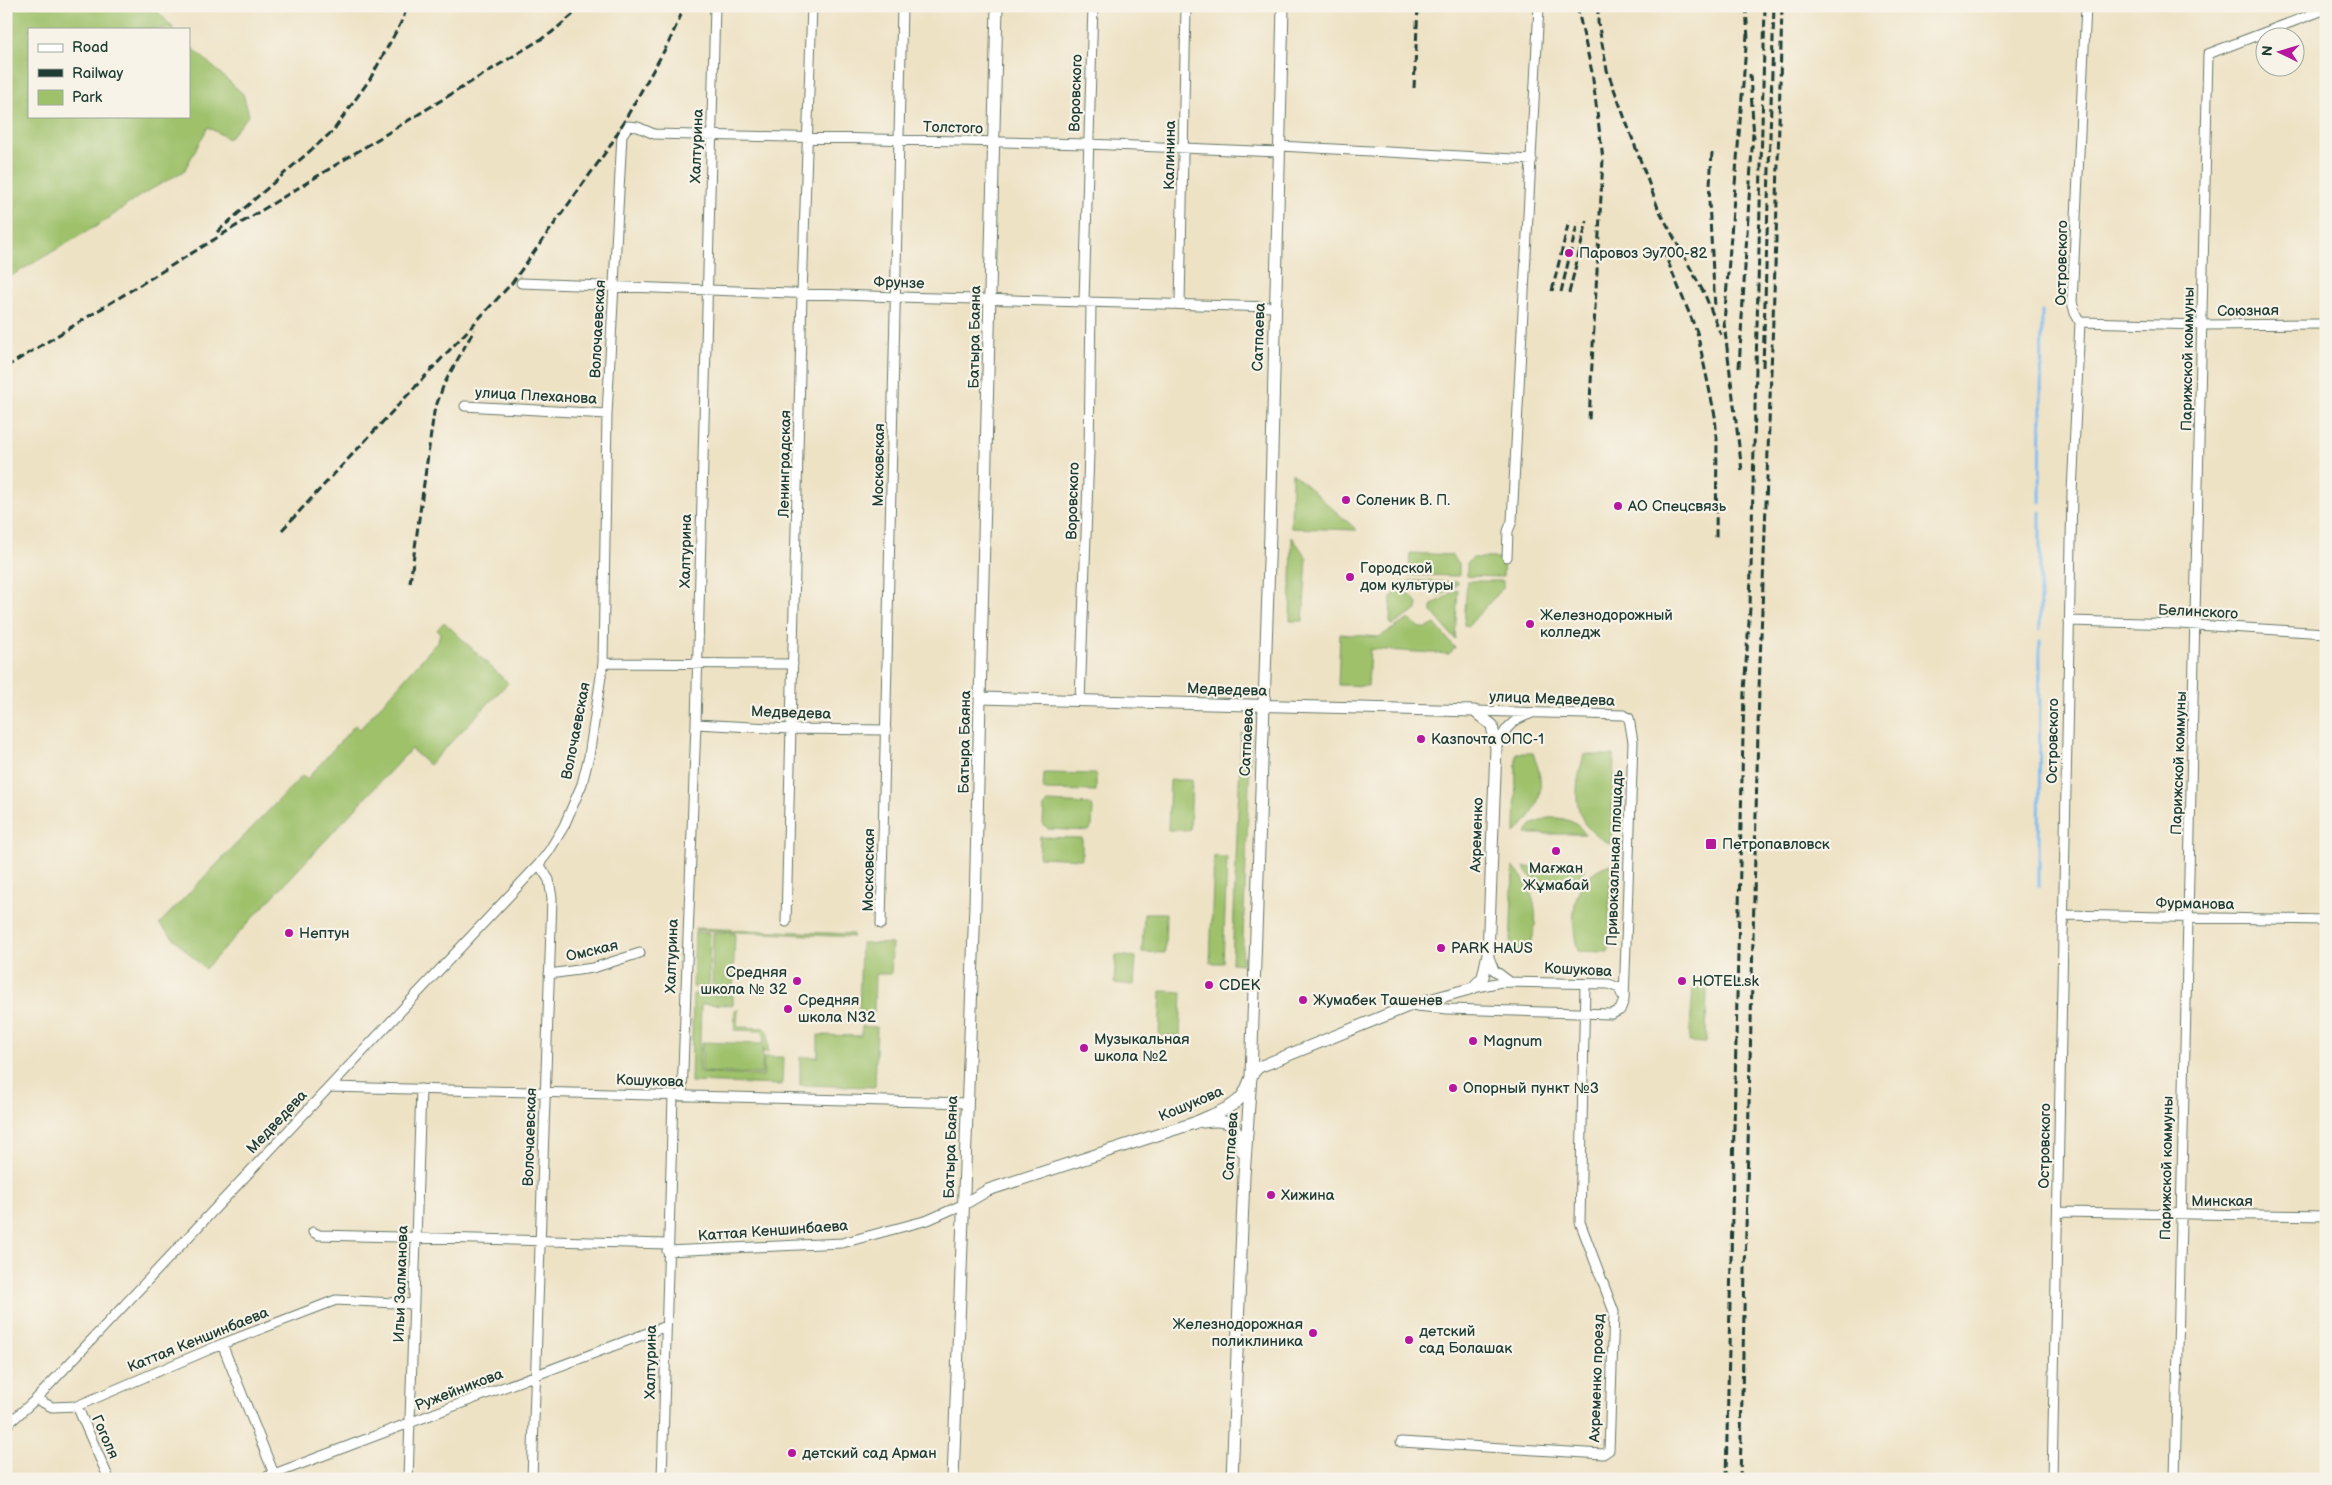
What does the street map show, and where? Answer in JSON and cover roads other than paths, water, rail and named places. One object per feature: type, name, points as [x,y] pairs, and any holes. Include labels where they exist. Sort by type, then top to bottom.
[{"type":"street","name":"Халтурина","points":[[662,1479],[667,1247],[677,1096],[696,724],[715,6]]},
{"type":"street","name":"Ленинградская","points":[[786,922],[802,294],[812,6]]},
{"type":"street","name":"Московская","points":[[882,924],[902,6]]},
{"type":"street","name":"Батыра Баяна","points":[[953,1479],[981,698],[997,6]]},
{"type":"street","name":"Воровского","points":[[1080,700],[1089,447],[1088,144],[1093,6]]},
{"type":"street","name":"Калинина","points":[[1180,304],[1186,6]]},
{"type":"street","name":"Сатпаева","points":[[1232,1479],[1245,1170],[1251,1076],[1270,533],[1283,6]]},
{"type":"street","points":[[1507,557],[1514,488],[1540,6]]},
{"type":"street","name":"Островского","points":[[2052,1479],[2072,493],[2080,322],[2072,302],[2086,6]]},
{"type":"street","name":"Парижской коммуны","points":[[2175,1479],[2208,54],[2326,9]]},
{"type":"street","name":"Толстого","points":[[628,126],[638,127],[654,134],[1280,149],[1532,160]]},
{"type":"street","name":"Волочаевская","points":[[532,1479],[552,888],[539,864],[564,826],[582,784],[589,756],[603,663],[607,414],[620,142],[628,126]]},
{"type":"street","name":"Фрунзе","points":[[521,283],[802,294],[1275,307]]},
{"type":"street","name":"Союзная","points":[[2080,322],[2202,325],[2326,324]]},
{"type":"street","name":"улица Плеханова","points":[[465,406],[607,414]]},
{"type":"street","name":"Белинского","points":[[2070,621],[2326,632]]},
{"type":"street","points":[[603,663],[793,664]]},
{"type":"street","name":"Медведева","points":[[981,698],[1474,711]]},
{"type":"street","name":"улица Медведева","points":[[1474,711],[1624,715],[1629,718]]},
{"type":"street","name":"Ахременко","points":[[1473,988],[1481,981],[1486,971],[1488,954],[1496,748],[1495,732],[1492,725],[1474,711]]},
{"type":"street","points":[[1496,748],[1508,726],[1520,717],[1533,712]]},
{"type":"street","name":"Привокзальная площадь","points":[[1624,1000],[1633,742],[1629,718]]},
{"type":"street","name":"Медведева","points":[[696,724],[791,729],[886,730]]},
{"type":"street","name":"Медведева","points":[[36,1399],[539,864]]},
{"type":"street","name":"Фурманова","points":[[2063,915],[2326,920]]},
{"type":"street","name":"Омская","points":[[549,974],[593,968],[640,953]]},
{"type":"street","points":[[1488,954],[1494,970],[1511,982]]},
{"type":"street","name":"Кошукова","points":[[964,1204],[988,1190],[1194,1123],[1221,1110],[1243,1095],[1251,1076],[1259,1067],[1411,1005],[1493,983],[1511,982],[1617,986],[1623,992],[1624,1000],[1620,1010],[1615,1013],[1448,1009],[1411,1005]]},
{"type":"street","name":"Ахременко проезд","points":[[1400,1442],[1603,1454],[1609,1450],[1614,1312],[1580,1222],[1585,984]]},
{"type":"street","name":"Кошукова","points":[[331,1087],[967,1103]]},
{"type":"street","name":"Ильи Залманова","points":[[408,1479],[421,1089]]},
{"type":"street","points":[[1221,1110],[1234,1107],[1241,1109],[1248,1125]]},
{"type":"street","points":[[1194,1123],[1221,1120],[1232,1124],[1239,1138],[1245,1170]]},
{"type":"street","points":[[965,1177],[966,1186],[970,1192],[988,1190]]},
{"type":"street","name":"Каттая Кеншинбаева","points":[[313,1232],[318,1235],[540,1240],[667,1247],[842,1243],[928,1220],[964,1204]]},
{"type":"street","name":"Минская","points":[[2058,1212],[2326,1216]]},
{"type":"street","name":"Каттая Кеншинбаева","points":[[36,1399],[52,1407],[77,1406],[222,1344],[336,1300],[414,1304]]},
{"type":"street","name":"Ружейникова","points":[[261,1479],[275,1476],[666,1326]]},
{"type":"street","points":[[222,1344],[275,1476]]},
{"type":"street","points":[[6,1426],[36,1399]]},
{"type":"street","name":"Гоголя","points":[[77,1406],[109,1479]]},
{"type":"waterway","points":[[2040,502],[2042,312]]},
{"type":"waterway","points":[[2040,512],[2040,630]]},
{"type":"waterway","points":[[2039,886],[2040,641]]},
{"type":"railway","points":[[217,232],[333,131],[370,79],[403,19],[407,6]]},
{"type":"railway","points":[[6,367],[551,33],[583,6]]},
{"type":"railway","points":[[282,530],[512,283],[610,146],[668,44],[685,6]]},
{"type":"railway","points":[[1414,88],[1418,6]]},
{"type":"railway","points":[[1577,6],[1592,72],[1603,159],[1589,420]]},
{"type":"railway","points":[[1598,6],[1598,22],[1607,70],[1658,208],[1705,295],[1721,335]]},
{"type":"railway","points":[[1746,6],[1748,40]]},
{"type":"railway","points":[[1726,1479],[1744,691],[1750,608],[1765,6]]},
{"type":"railway","points":[[1763,367],[1774,6]]},
{"type":"railway","points":[[1740,1479],[1759,689],[1776,240],[1782,6]]},
{"type":"railway","points":[[1742,471],[1724,323],[1747,34]]},
{"type":"railway","points":[[1750,74],[1754,139]]},
{"type":"railway","points":[[1739,368],[1753,132]]},
{"type":"railway","points":[[1712,153],[1709,201],[1715,308]]},
{"type":"railway","points":[[1552,291],[1569,221]]},
{"type":"railway","points":[[1561,292],[1578,221]]},
{"type":"railway","points":[[1569,293],[1587,221]]},
{"type":"railway","points":[[1663,250],[1697,332],[1715,416],[1717,440],[1716,539]]},
{"type":"railway","points":[[410,583],[434,412],[444,384],[474,330]]},
{"type":"place","name":"Паровоз Эу700-82","points":[[1569,253]]},
{"type":"place","name":"Соленик В. П.","points":[[1346,500]]},
{"type":"place","name":"АО Спецсвязь","points":[[1618,506]]},
{"type":"place","name":"Городской дом культуры","points":[[1350,577]]},
{"type":"place","name":"Железнодорожный колледж","points":[[1530,624]]},
{"type":"place","name":"Казпочта ОПС-1","points":[[1421,739]]},
{"type":"place","name":"Петропавловск","points":[[1711,844]]},
{"type":"place","name":"Мағжан Жұмабай","points":[[1556,851]]},
{"type":"place","name":"Нептун","points":[[289,933]]},
{"type":"place","name":"PARK HAUS","points":[[1441,948]]},
{"type":"place","name":"Средняя школа № 32","points":[[797,981]]},
{"type":"place","name":"HOTEL.sk","points":[[1682,981]]},
{"type":"place","name":"CDEK","points":[[1209,985]]},
{"type":"place","name":"Жумабек Ташенев","points":[[1303,1000]]},
{"type":"place","name":"Средняя школа N32","points":[[788,1009]]},
{"type":"place","name":"Magnum","points":[[1473,1041]]},
{"type":"place","name":"Музыкальная школа №2","points":[[1084,1048]]},
{"type":"place","name":"Опорный пункт №3","points":[[1453,1088]]},
{"type":"place","name":"Хижина","points":[[1271,1195]]},
{"type":"place","name":"Железнодорожная поликлиника","points":[[1313,1333]]},
{"type":"place","name":"детский сад Болашак","points":[[1409,1340]]},
{"type":"place","name":"детский сад Арман","points":[[792,1453]]}]
